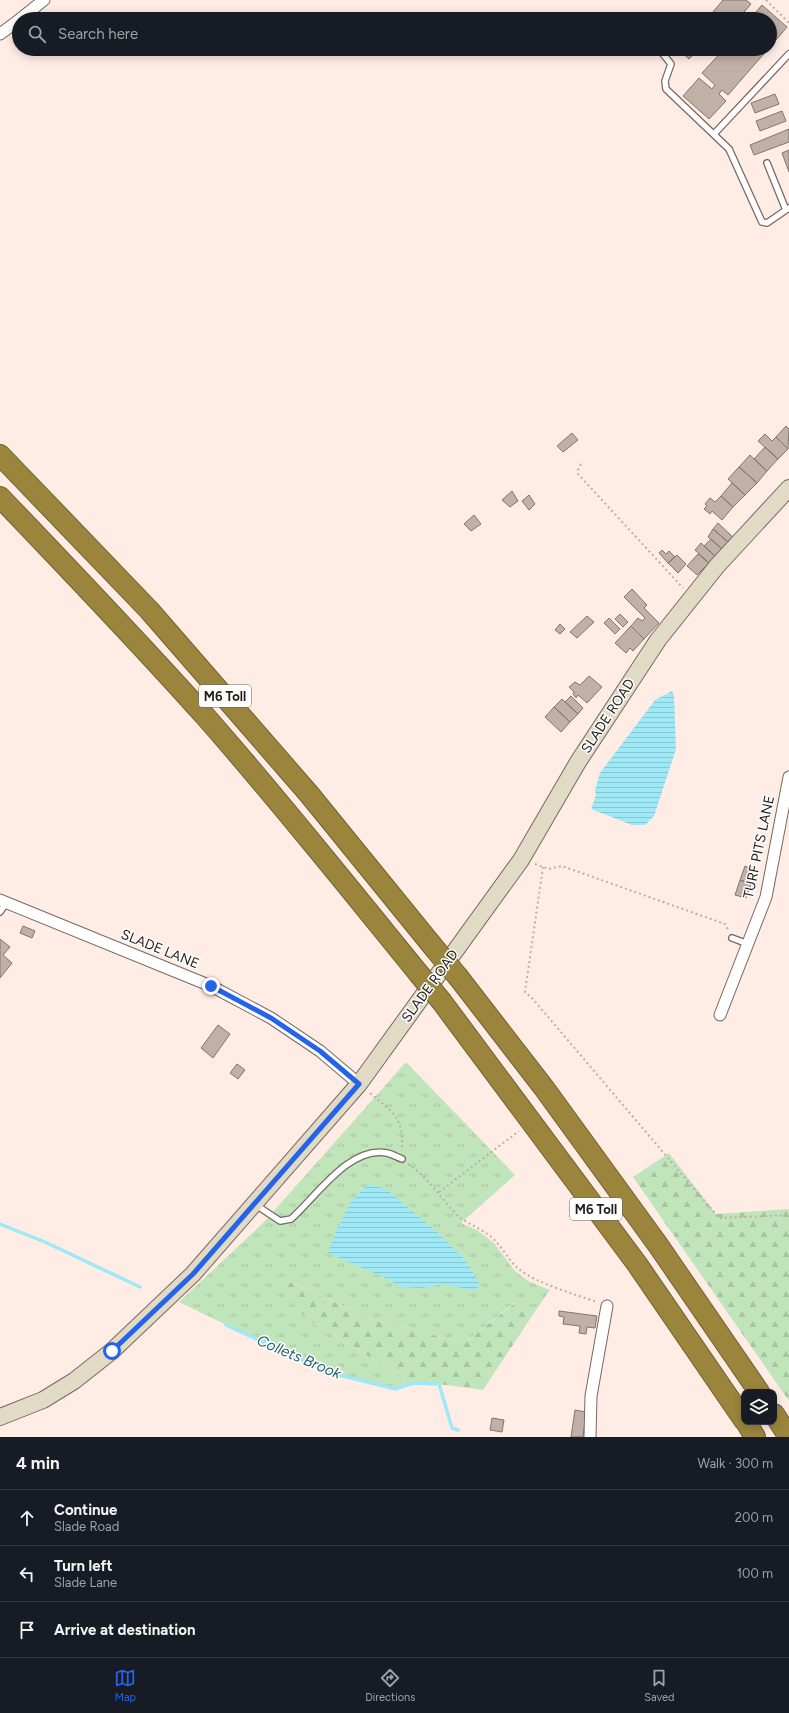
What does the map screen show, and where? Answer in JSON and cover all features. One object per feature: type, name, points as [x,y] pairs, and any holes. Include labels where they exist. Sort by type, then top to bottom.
[{"type":"highway","name":"M6 Toll","points":[[0,455],[159,621],[309,794],[460,978],[544,1088],[658,1245],[757,1389]]},
{"type":"highway","name":"M6 Toll","points":[[0,496],[116,617],[206,717],[292,818],[442,1002],[638,1264],[741,1415]]},
{"type":"highway","points":[[777,1419],[789,1437]]},
{"type":"highway","name":"M6 Toll","points":[[748,1425],[755,1437]]},
{"type":"main road","name":"SLADE ROAD","points":[[0,1417],[43,1400],[74,1381],[112,1351],[193,1274],[359,1084],[521,860],[578,762],[658,640],[740,540],[789,488]]},
{"type":"street","points":[[28,12],[44,0]]},
{"type":"street","points":[[0,34],[12,25]]},
{"type":"street","name":"TURF PITS LANE","points":[[720,1015],[766,897],[789,777]]},
{"type":"street","name":"SLADE LANE","points":[[2,905],[211,986],[271,1018],[320,1051],[359,1084]]},
{"type":"street","points":[[590,1437],[591,1396],[607,1306]]},
{"type":"lane","points":[[714,134],[789,54]]},
{"type":"lane","points":[[665,56],[671,64],[665,84],[666,89],[724,143],[734,158],[762,222],[767,223],[788,209],[767,162]]},
{"type":"lane","points":[[732,938],[748,944]]},
{"type":"lane","points":[[254,1203],[273,1218],[280,1221],[292,1219],[345,1164],[372,1153],[387,1153],[402,1159]]},
{"type":"path","points":[[766,0],[789,23]]},
{"type":"path","points":[[581,464],[578,474],[692,597]]},
{"type":"path","points":[[549,869],[562,866],[725,924],[732,938]]},
{"type":"path","points":[[543,867],[525,992],[538,1004],[719,1218],[789,1215]]},
{"type":"path","points":[[359,1084],[396,1114],[402,1128],[402,1159],[416,1169],[439,1192],[454,1213],[464,1221],[492,1237],[520,1270],[566,1291],[607,1306]]},
{"type":"path","points":[[439,1192],[512,1136]]},
{"type":"green space","points":[[406,1062],[515,1175],[461,1223],[477,1230],[494,1243],[515,1271],[528,1281],[550,1290],[536,1310],[514,1303],[464,1343],[374,1320],[288,1281],[308,1320],[413,1383],[395,1389],[331,1373],[253,1338],[179,1302],[263,1223]]},
{"type":"green space","points":[[669,1153],[716,1214],[789,1209],[789,1401],[633,1177]]},
{"type":"green space","points":[[288,1281],[374,1320],[464,1343],[515,1303],[536,1310],[483,1390],[447,1385],[413,1383],[308,1320],[280,1288]]},
{"type":"water","points":[[672,691],[674,695],[676,749],[654,816],[645,825],[632,825],[591,809],[596,795],[595,790],[600,773],[655,700]]},
{"type":"water","points":[[368,1184],[386,1189],[436,1231],[466,1261],[480,1284],[477,1289],[471,1290],[444,1284],[422,1288],[401,1287],[386,1278],[328,1253],[337,1229],[351,1202]]},
{"type":"building","points":[[723,0],[746,0],[751,4],[744,12],[713,12]]},
{"type":"building","points":[[762,5],[770,12],[756,12]]},
{"type":"building","points":[[777,18],[787,27],[777,39]]},
{"type":"building","points":[[718,56],[762,56],[728,95],[722,90],[719,94],[726,101],[709,119],[683,96],[699,78],[712,89],[715,85],[702,73]]},
{"type":"building","points":[[775,94],[779,104],[755,113],[751,103]]},
{"type":"building","points":[[782,111],[786,121],[760,131],[756,121]]},
{"type":"building","points":[[789,129],[789,142],[754,155],[750,145]]},
{"type":"building","points":[[789,150],[789,172],[782,153]]},
{"type":"building","points":[[786,426],[789,429],[788,449],[776,437]]},
{"type":"building","points":[[572,433],[578,440],[563,452],[557,446]]},
{"type":"building","points":[[765,434],[772,441],[776,437],[788,449],[778,459],[758,441]]},
{"type":"building","points":[[765,447],[778,459],[767,471],[754,459]]},
{"type":"building","points":[[750,455],[767,471],[757,483],[739,467]]},
{"type":"building","points":[[739,467],[757,483],[745,495],[728,479]]},
{"type":"building","points":[[732,483],[745,495],[733,507],[721,496]]},
{"type":"building","points":[[512,491],[518,501],[510,507],[502,500]]},
{"type":"building","points":[[529,495],[535,504],[529,510],[522,501]]},
{"type":"building","points":[[721,496],[733,507],[722,520],[712,511],[710,514],[704,509],[707,506],[705,504],[710,498],[715,502]]},
{"type":"building","points":[[474,515],[481,524],[471,531],[464,524]]},
{"type":"building","points":[[718,523],[733,537],[728,542],[713,529]]},
{"type":"building","points":[[713,529],[728,542],[722,549],[708,537]]},
{"type":"building","points":[[711,539],[722,549],[715,556],[704,546]]},
{"type":"building","points":[[701,543],[715,556],[709,563],[695,550]]},
{"type":"building","points":[[662,550],[666,554],[669,551],[675,557],[668,563],[659,553]]},
{"type":"building","points":[[698,554],[709,563],[697,575],[687,566]]},
{"type":"building","points":[[677,555],[686,564],[678,573],[668,563]]},
{"type":"building","points":[[632,589],[647,605],[644,608],[659,623],[644,639],[631,626],[638,618],[642,621],[645,618],[624,597]]},
{"type":"building","points":[[620,614],[628,622],[623,627],[615,619]]},
{"type":"building","points":[[587,616],[594,622],[577,638],[570,632]]},
{"type":"building","points":[[609,618],[620,629],[615,634],[604,623]]},
{"type":"building","points":[[560,624],[565,629],[560,634],[555,630]]},
{"type":"building","points":[[631,626],[644,639],[633,651],[630,648],[626,653],[615,643]]},
{"type":"building","points":[[589,676],[602,687],[587,703],[578,695],[576,698],[573,694],[574,692],[569,687],[575,682],[580,685]]},
{"type":"building","points":[[571,696],[583,708],[578,714],[565,702]]},
{"type":"building","points":[[562,699],[578,714],[570,722],[554,707]]},
{"type":"building","points":[[554,707],[570,722],[561,732],[545,717]]},
{"type":"building","points":[[745,866],[752,869],[751,874],[755,875],[751,884],[740,880]]},
{"type":"building","points":[[740,880],[751,884],[746,898],[735,895]]},
{"type":"building","points":[[23,926],[35,931],[32,938],[20,933]]},
{"type":"building","points":[[0,939],[10,947],[3,955],[12,963],[0,978]]},
{"type":"building","points":[[218,1025],[230,1034],[213,1058],[201,1048]]},
{"type":"building","points":[[237,1064],[245,1070],[238,1079],[230,1073]]},
{"type":"building","points":[[559,1311],[597,1316],[595,1328],[587,1327],[586,1334],[579,1333],[580,1326],[563,1324],[564,1317],[559,1316]]},
{"type":"building","points":[[575,1410],[586,1412],[583,1437],[571,1437]]},
{"type":"building","points":[[492,1418],[504,1420],[502,1432],[490,1430]]},
{"type":"waterway","name":"Collets Brook","points":[[0,1224],[45,1242],[140,1287]]},
{"type":"waterway","name":"Collets Brook","points":[[226,1325],[331,1373],[395,1389],[413,1383],[439,1384],[452,1428],[458,1430]]},
{"type":"route","points":[[112,1351],[193,1274],[359,1084],[320,1051],[271,1018],[211,986]]}]
